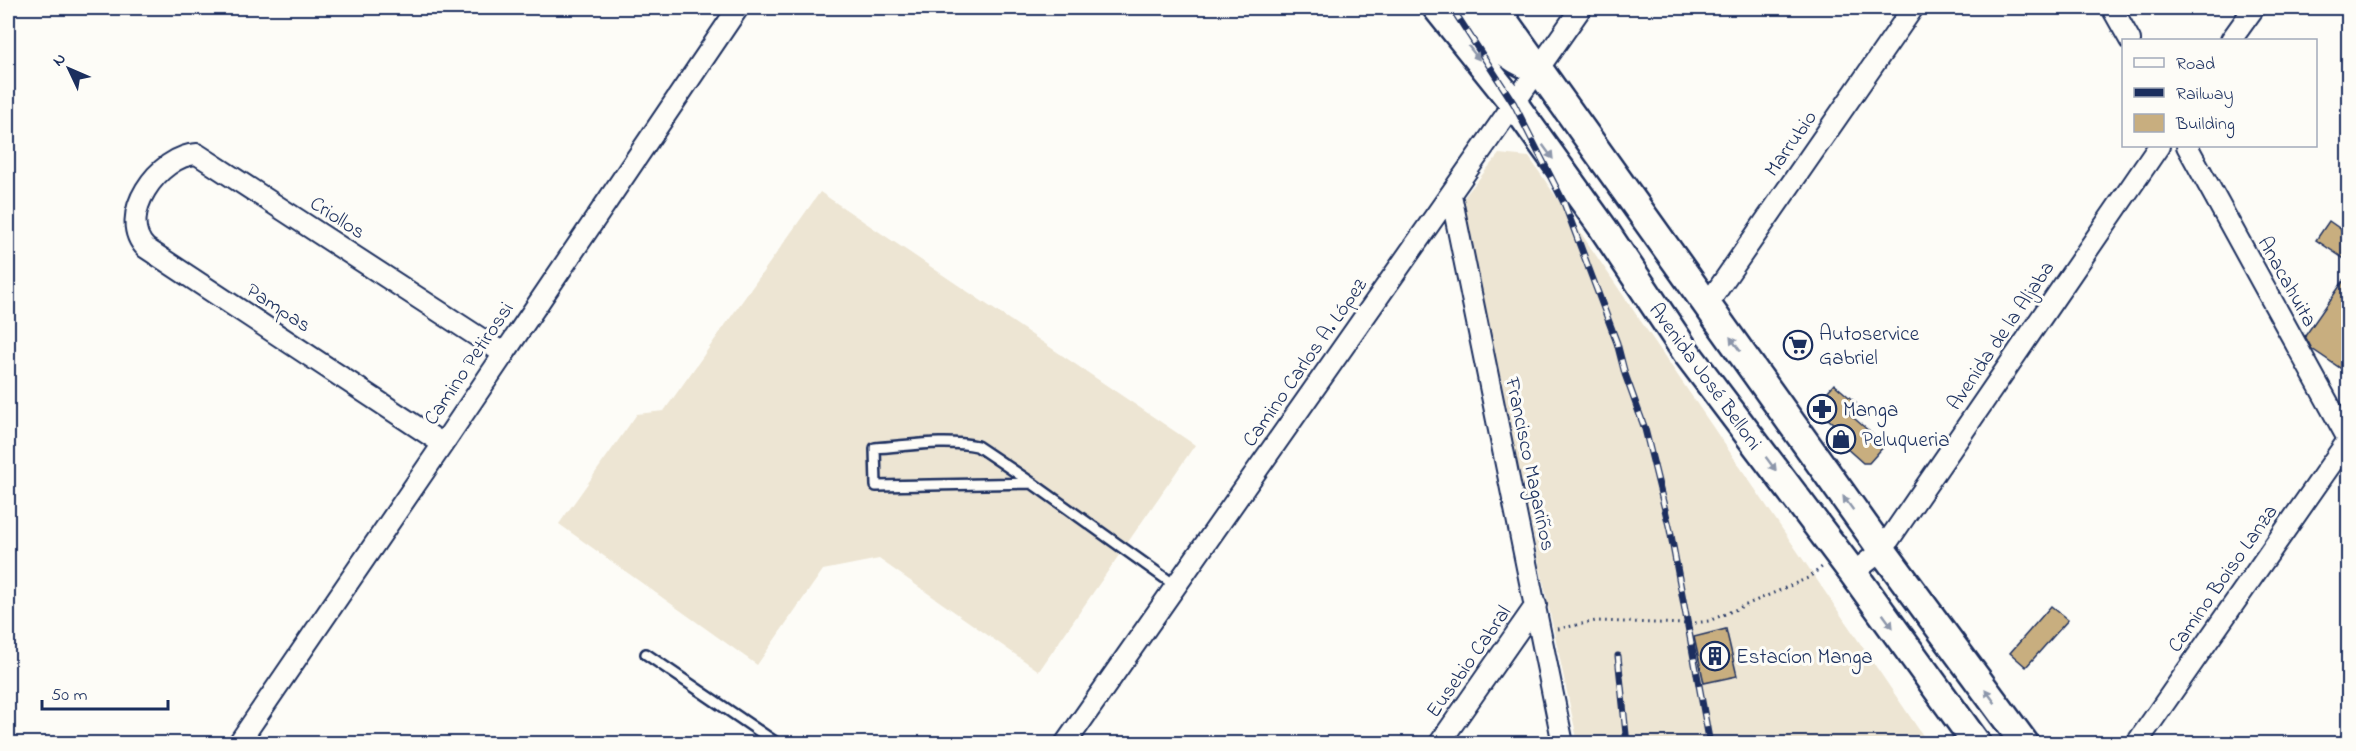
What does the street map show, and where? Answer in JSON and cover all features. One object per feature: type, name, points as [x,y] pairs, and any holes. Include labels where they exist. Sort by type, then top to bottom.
[{"type":"main road","name":"Avenida José Belloni","points":[[1437,8],[1514,104],[1603,228],[1686,352],[1853,573],[1977,744]]},
{"type":"main road","points":[[1471,8],[1500,48],[1517,62],[1539,70]]},
{"type":"main road","name":"Avenida José Belloni","points":[[1495,8],[1882,550],[2025,744]]},
{"type":"main road","points":[[1514,104],[1540,101],[1550,106],[1614,198],[1624,208],[1647,219]]},
{"type":"main road","points":[[1960,719],[1991,737],[1996,744]]},
{"type":"street","name":"Camino Petirossi","points":[[238,744],[738,8]]},
{"type":"street","name":"Camino Carlos A. López","points":[[1065,744],[1581,8]]},
{"type":"street","name":"Marrubio","points":[[1707,305],[1913,8]]},
{"type":"street","points":[[2112,8],[2129,39]]},
{"type":"street","points":[[2233,39],[2254,8]]},
{"type":"street","name":"Avenida de la Aljaba","points":[[1853,573],[1882,550],[2158,147]]},
{"type":"street","name":"Anacahuita","points":[[2188,147],[2349,440]]},
{"type":"street","name":"Criollos","points":[[148,186],[163,168],[188,154],[197,154],[503,353]]},
{"type":"street","name":"Pampas","points":[[148,186],[137,206],[135,229],[138,240],[146,248],[443,444]]},
{"type":"street","name":"Francisco Magariños","points":[[1451,195],[1563,744]]},
{"type":"street","name":"Camino Boiso Lanza","points":[[2136,744],[2349,440]]},
{"type":"street","name":"Eusebio Cabral","points":[[1439,744],[1536,605]]},
{"type":"lane","points":[[1032,483],[876,486],[875,448],[950,443],[977,446],[1032,483],[1176,586]]},
{"type":"lane","points":[[646,654],[778,744]]},
{"type":"path","points":[[1541,633],[1596,621],[1687,624],[1709,621],[1808,578]]},
{"type":"shaded area","points":[[1499,154],[1529,157],[1928,743],[1578,743],[1461,201]]},
{"type":"shaded area","points":[[820,192],[1195,445],[1039,671],[879,559],[823,570],[757,665],[559,524],[637,414],[664,411]]},
{"type":"building","points":[[2329,221],[2349,235],[2349,262],[2316,240]]},
{"type":"building","points":[[2349,273],[2349,374],[2312,349],[2305,336]]},
{"type":"building","points":[[1834,384],[1856,403],[1848,413],[1885,445],[1869,463],[1863,463],[1835,438],[1842,431],[1814,407]]},
{"type":"building","points":[[2051,606],[2068,620],[2026,667],[2010,653]]},
{"type":"building","name":"Estacíon Manga","points":[[1726,629],[1737,676],[1704,683],[1694,637]]},
{"type":"railway","points":[[1452,8],[1514,104],[1564,203],[1617,343],[1625,374],[1645,429],[1670,530],[1710,744]]},
{"type":"railway","points":[[1618,656],[1627,744]]},
{"type":"place","name":"Autoservice Gabriel","points":[[1798,345]]},
{"type":"place","name":"Manga","points":[[1822,409]]},
{"type":"place","name":"Peluqueria","points":[[1841,439]]},
{"type":"place","name":"Estacíon Manga","points":[[1715,656]]}]
